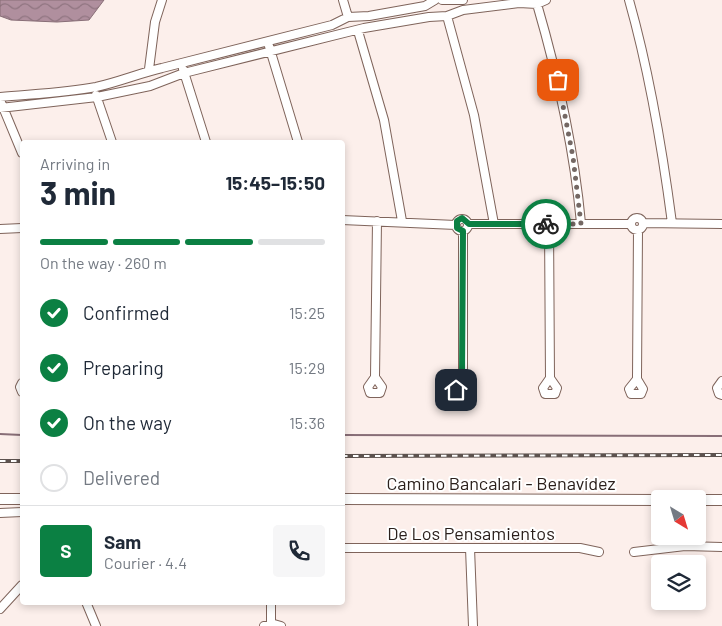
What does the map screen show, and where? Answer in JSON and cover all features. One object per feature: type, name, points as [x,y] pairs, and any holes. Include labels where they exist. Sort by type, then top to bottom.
[{"type":"main road","points":[[0,499],[20,499]]},
{"type":"main road","name":"Camino Bancalari - Benavídez","points":[[345,499],[651,500]]},
{"type":"main road","points":[[706,500],[722,500]]},
{"type":"street","points":[[158,82],[152,69],[155,22],[162,0]]},
{"type":"street","points":[[343,0],[346,18],[344,24],[358,30]]},
{"type":"street","points":[[446,0],[463,0]]},
{"type":"street","points":[[446,0],[453,5],[451,15],[474,115],[494,224]]},
{"type":"street","points":[[629,0],[652,93],[672,223]]},
{"type":"street","points":[[433,1],[430,7],[434,17]]},
{"type":"street","points":[[20,148],[2,108],[0,98],[95,87],[136,77],[152,69],[332,25],[346,18],[425,6],[433,1]]},
{"type":"street","points":[[2,108],[97,97],[140,88],[184,73],[358,30],[451,15],[463,10],[543,1],[578,187],[581,224]]},
{"type":"street","points":[[358,30],[366,23],[362,17]]},
{"type":"street","points":[[358,30],[384,120],[402,221]]},
{"type":"street","points":[[268,41],[297,140]]},
{"type":"street","points":[[182,62],[205,140]]},
{"type":"street","points":[[136,77],[140,88]]},
{"type":"street","points":[[95,87],[111,140]]},
{"type":"street","points":[[630,224],[636,217],[643,223],[722,224]]},
{"type":"street","points":[[456,225],[458,220],[462,218],[469,224],[630,224]]},
{"type":"street","points":[[345,220],[402,221],[456,225]]},
{"type":"street","points":[[375,377],[376,221]]},
{"type":"street","points":[[636,379],[638,230],[643,223]]},
{"type":"street","points":[[462,377],[463,231],[469,224]]},
{"type":"street","points":[[549,224],[550,378]]},
{"type":"street","points":[[630,224],[632,229],[638,230]]},
{"type":"street","points":[[456,225],[458,230],[463,231]]},
{"type":"street","points":[[0,229],[20,228]]},
{"type":"street","points":[[722,381],[717,388],[719,394],[722,395]]},
{"type":"street","points":[[0,513],[20,512]]},
{"type":"street","points":[[634,552],[685,546],[722,547]]},
{"type":"street","name":"De Los Pensamientos","points":[[345,548],[580,548],[599,552]]},
{"type":"street","points":[[470,548],[472,626]]},
{"type":"street","points":[[0,609],[20,588]]},
{"type":"street","points":[[87,605],[96,626]]},
{"type":"street","points":[[271,605],[268,625],[280,626]]},
{"type":"water","points":[[0,0],[104,0],[89,20],[57,22],[11,20],[0,16]]},
{"type":"waterway","points":[[0,434],[20,435]]},
{"type":"waterway","points":[[345,435],[722,436]]},
{"type":"railway","points":[[345,456],[722,455]]},
{"type":"railway","points":[[0,461],[20,461]]},
{"type":"way so far","points":[[546,224],[581,224],[578,187],[558,80]]},
{"type":"route","points":[[456,390],[457,384],[462,377],[463,304],[463,231],[457,228],[457,221],[462,218],[466,219],[469,224],[546,224]]}]
